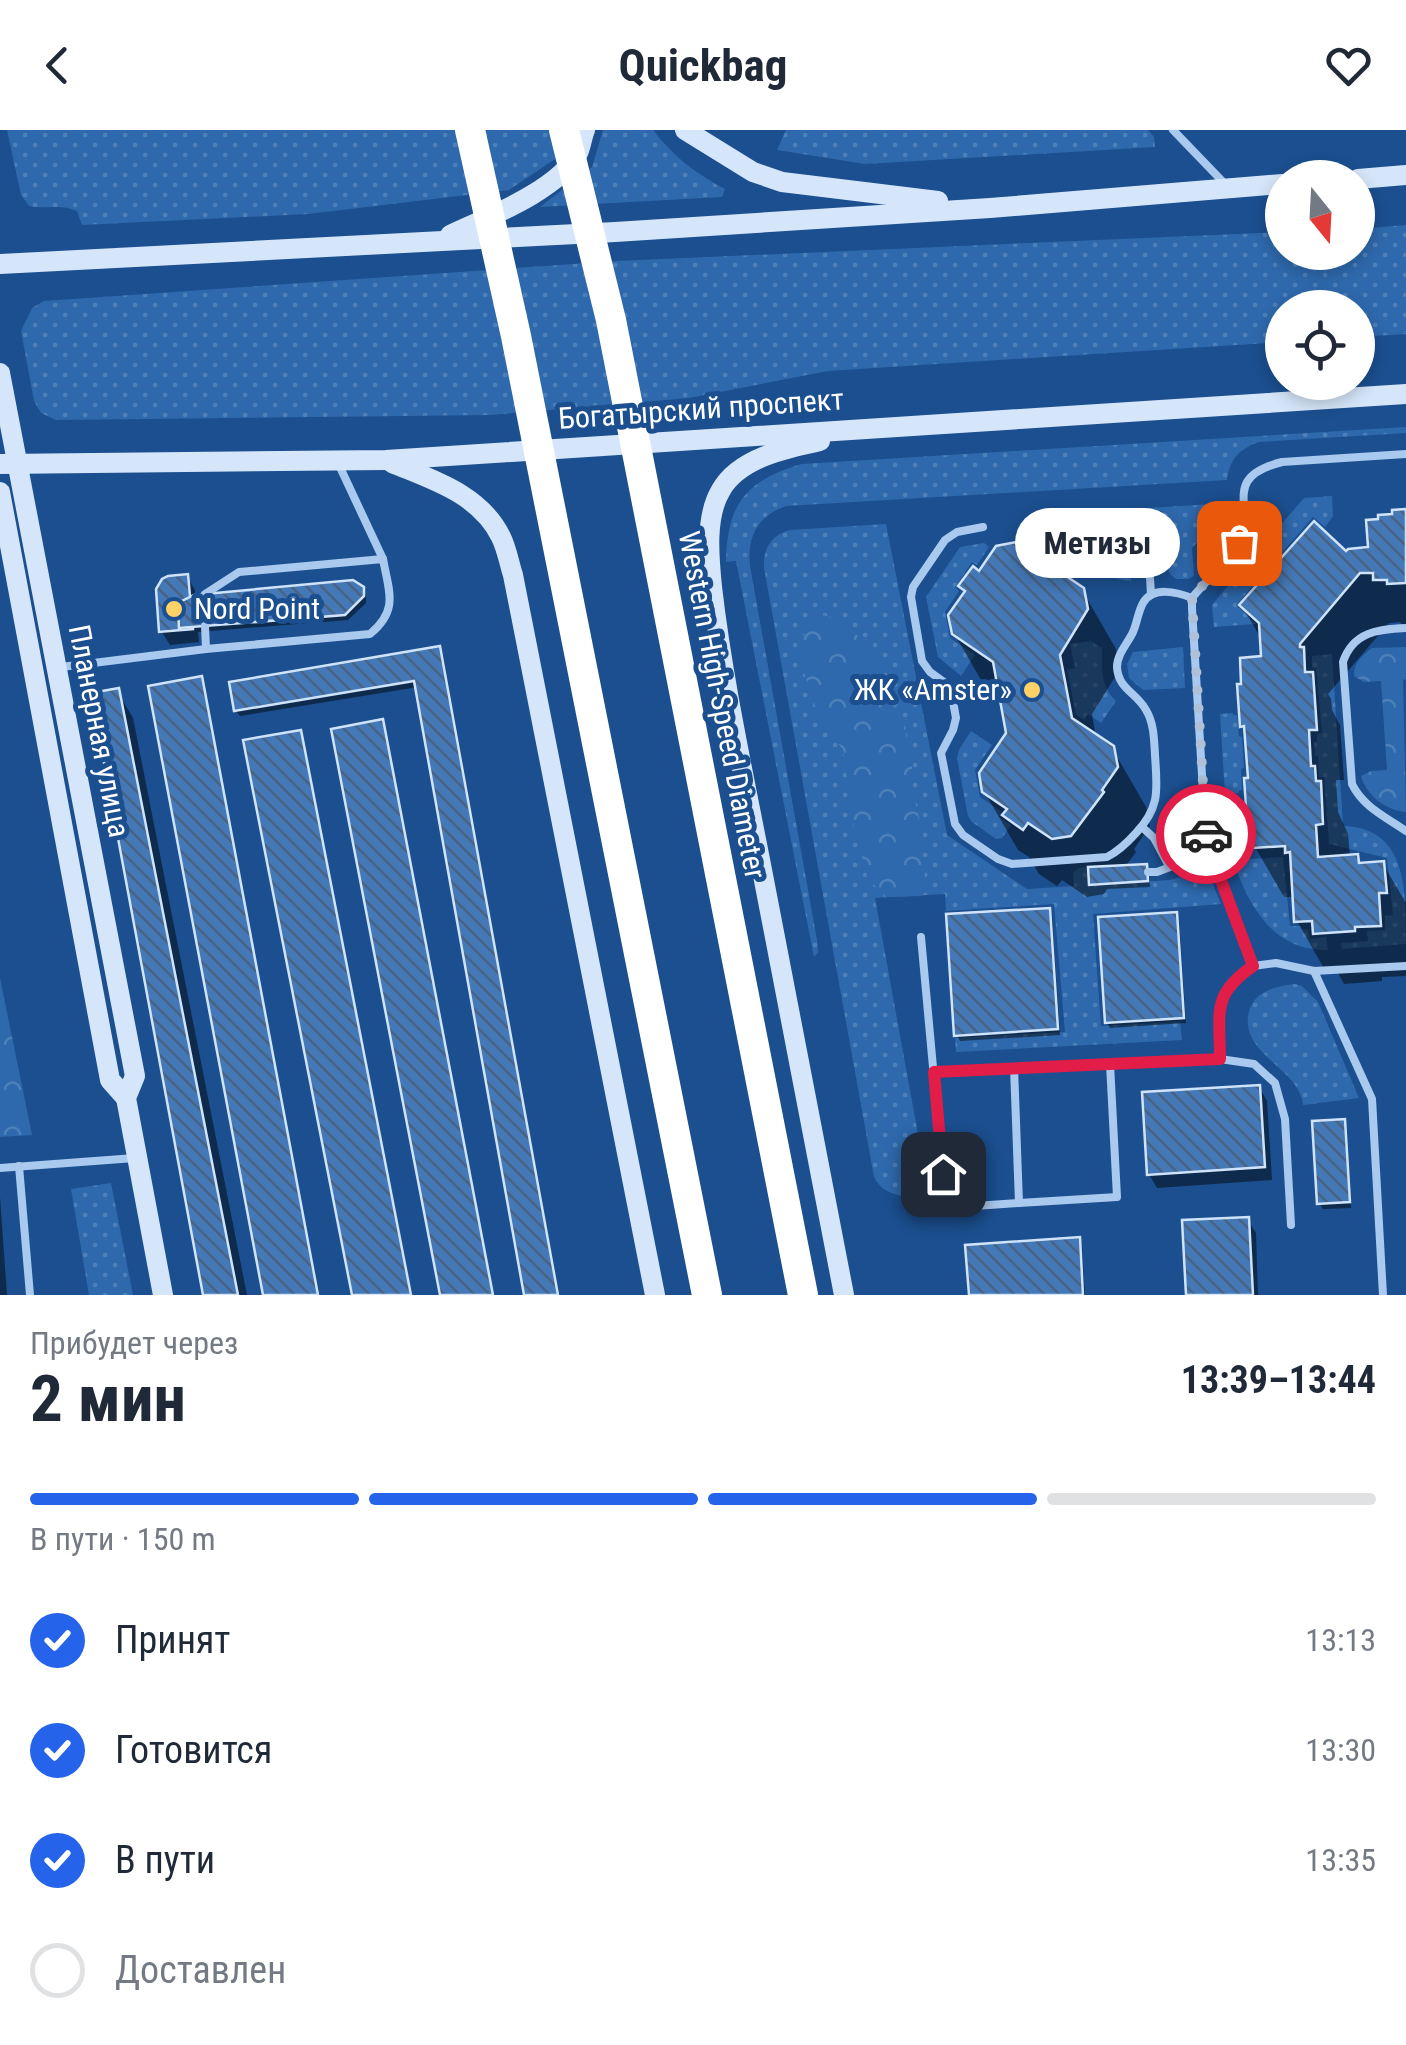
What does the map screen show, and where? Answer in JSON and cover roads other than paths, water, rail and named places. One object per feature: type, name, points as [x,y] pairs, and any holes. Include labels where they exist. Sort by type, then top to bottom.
[{"type":"highway","points":[[470,130],[516,336],[707,1295]]},
{"type":"highway","name":"Western High-Speed Diameter","points":[[564,130],[611,320],[802,1295]]},
{"type":"main road","points":[[438,240],[516,204],[553,180],[577,155],[585,130]]},
{"type":"main road","points":[[685,130],[753,172],[782,182],[990,208]]},
{"type":"main road","points":[[1375,178],[1406,175]]},
{"type":"main road","points":[[0,264],[615,232],[1265,185]]},
{"type":"main road","name":"Планерная улица","points":[[0,373],[9,463],[56,668],[135,1076],[126,1098]]},
{"type":"main road","name":"Богатырский проспект","points":[[9,463],[386,460],[1406,394]]},
{"type":"main road","points":[[844,1295],[733,720],[712,584],[711,521],[719,492],[732,474],[746,466],[791,447],[888,426]]},
{"type":"main road","points":[[386,460],[469,499],[488,516],[502,540],[513,575],[656,1295]]},
{"type":"main road","name":"Планерная улица","points":[[0,492],[110,1080],[126,1098],[163,1295]]},
{"type":"lane","points":[[1173,130],[1229,188]]},
{"type":"lane","points":[[1253,966],[1204,825],[1192,598],[1239,543],[1243,490],[1265,466],[1406,454]]},
{"type":"lane","points":[[56,668],[370,634],[385,621],[390,602],[384,559],[338,462]]},
{"type":"lane","points":[[983,527],[958,532],[945,540],[913,586],[910,598],[922,660],[930,672],[948,685],[952,696],[956,718],[942,753],[955,824],[962,835],[1012,864],[1107,858],[1142,827],[1156,805],[1158,791],[1152,724],[1140,701],[1124,688],[1118,658],[1135,629],[1144,601],[1151,595],[1178,592],[1192,598]]},
{"type":"lane","points":[[1105,545],[1136,546],[1146,554],[1151,595]]},
{"type":"lane","points":[[204,594],[239,572],[384,559]]},
{"type":"lane","points":[[204,626],[206,649]]},
{"type":"lane","points":[[1406,628],[1375,630],[1361,637],[1347,649],[1343,662],[1352,784],[1369,806],[1406,830]]},
{"type":"lane","points":[[1142,827],[1154,838],[1169,866]]},
{"type":"lane","points":[[1148,872],[1214,862]]},
{"type":"lane","points":[[920,937],[946,1208],[1117,1197],[1110,1064]]},
{"type":"lane","points":[[1220,1059],[1220,998],[1237,977],[1253,966],[1276,963],[1314,970],[1406,966]]},
{"type":"lane","points":[[1314,970],[1372,1099],[1382,1295]]},
{"type":"lane","points":[[934,1072],[1220,1059],[1254,1064],[1274,1083],[1285,1119],[1292,1225]]},
{"type":"lane","points":[[1014,1068],[1019,1203]]},
{"type":"lane","points":[[0,1168],[137,1158]]},
{"type":"lane","points":[[19,1166],[30,1295]]},
{"type":"place","name":"Метизы","points":[[1239,543]]},
{"type":"place","name":"Nord Point","points":[[174,609]]},
{"type":"place","name":"ЖК «Amster»","points":[[1032,690]]}]
